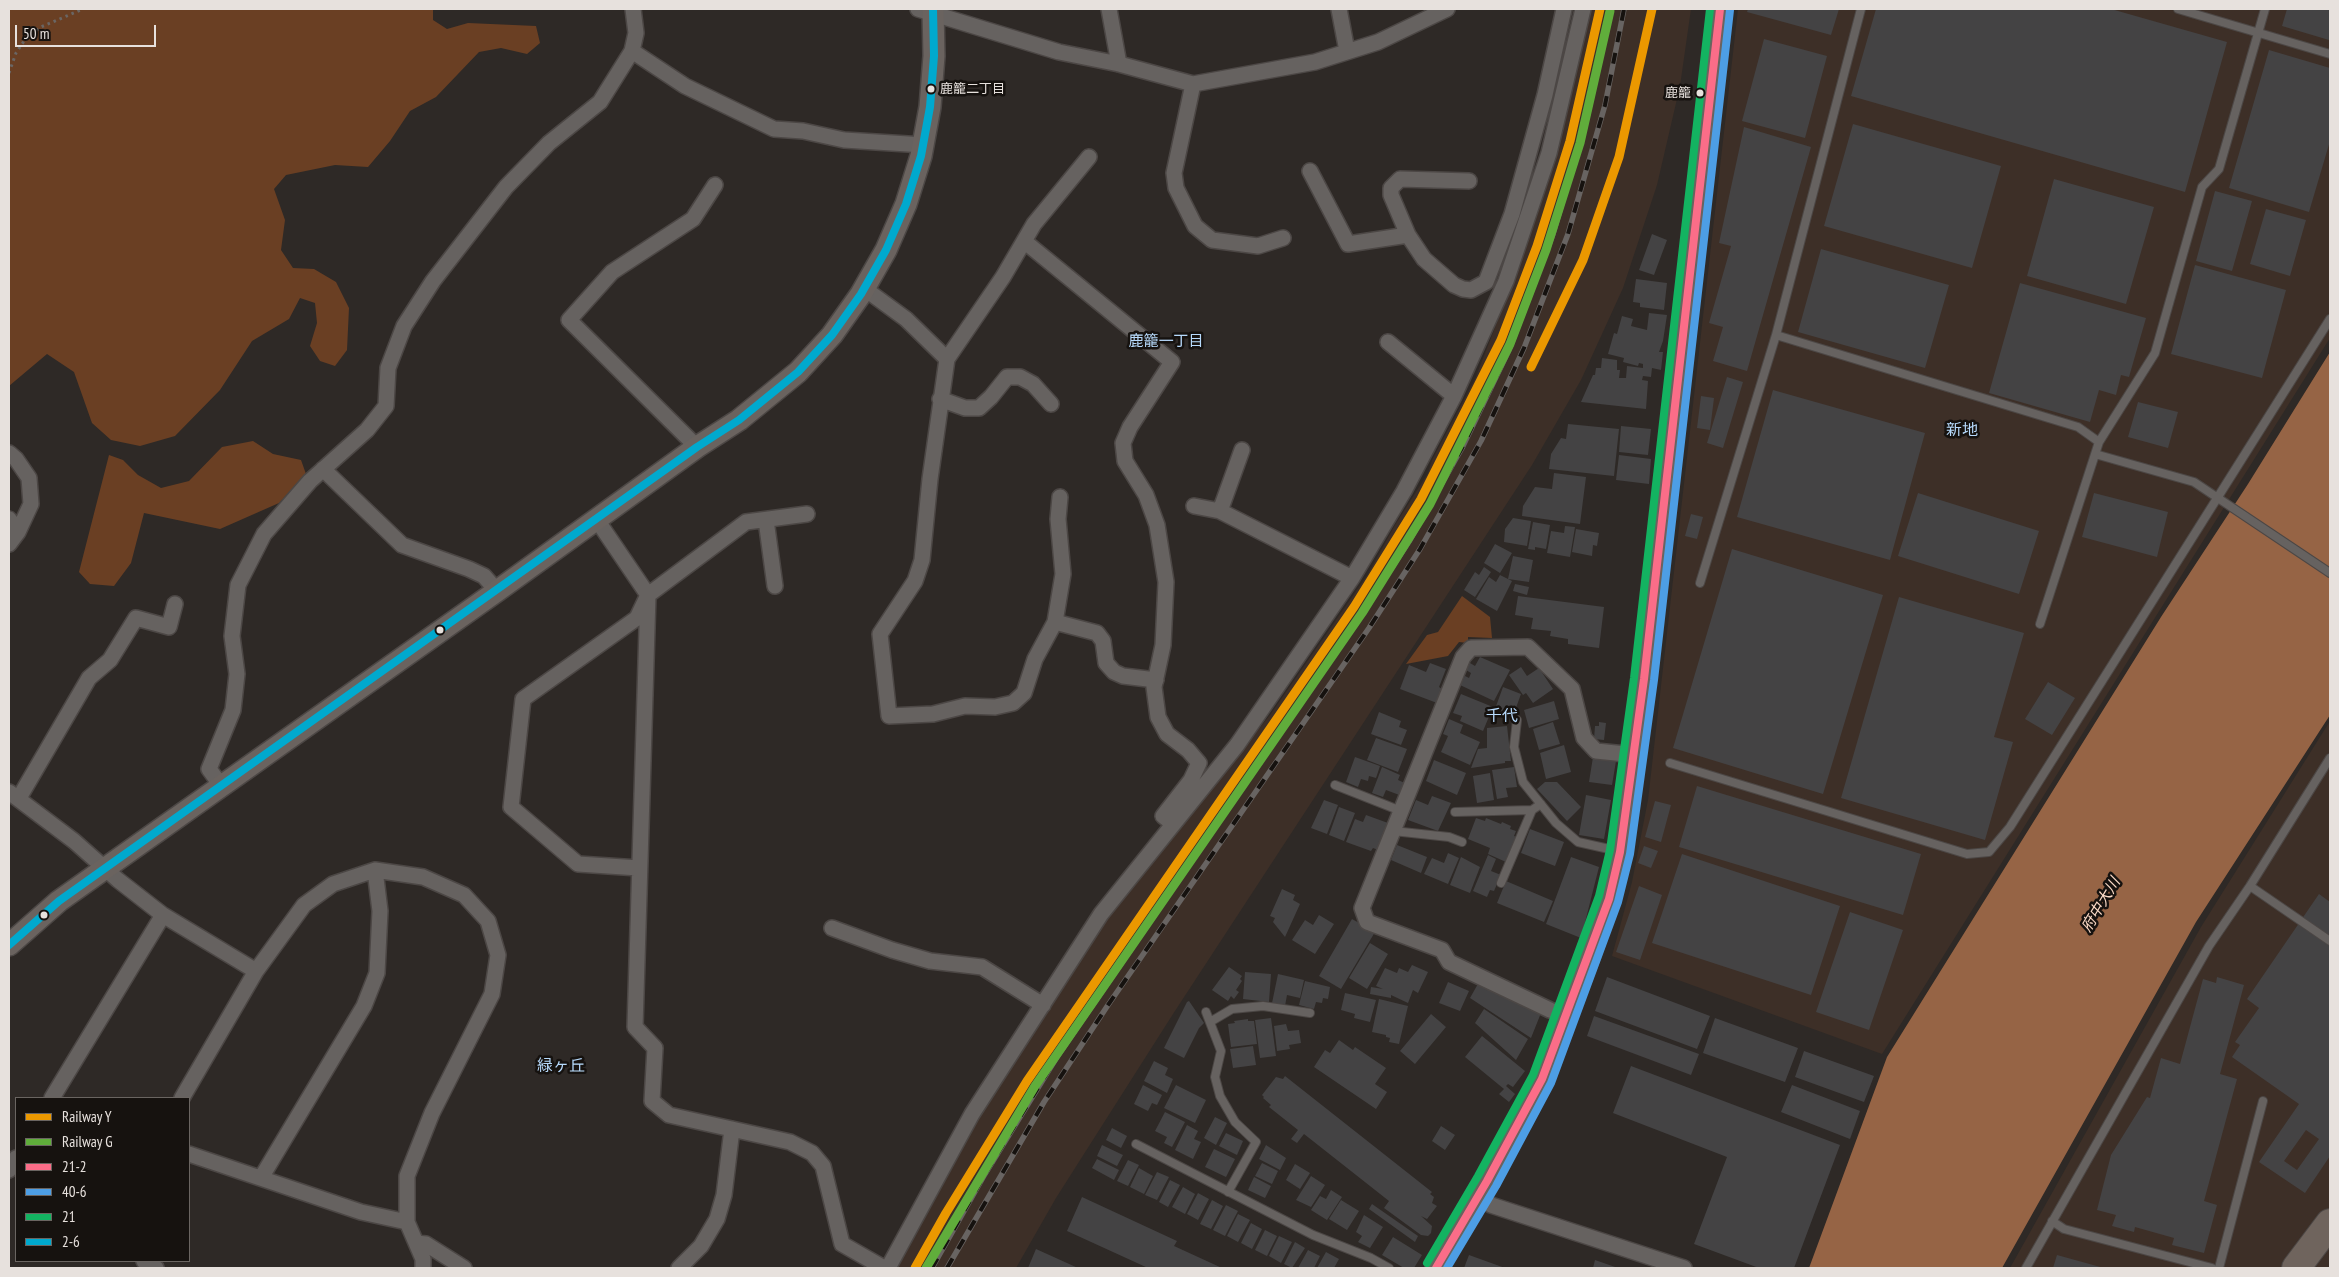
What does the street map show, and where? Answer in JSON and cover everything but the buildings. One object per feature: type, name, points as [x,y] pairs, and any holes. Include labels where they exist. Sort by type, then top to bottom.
[{"type":"highway","points":[[2296,1268],[2330,1223]]},
{"type":"highway","points":[[2314,1268],[2330,1244]]},
{"type":"street","points":[[222,788],[209,769],[233,710],[237,674],[232,636],[238,585],[264,534],[323,469],[367,430],[386,406],[388,368],[404,326],[433,281],[506,187],[549,143],[600,102],[632,51],[636,33],[634,9]]},
{"type":"street","points":[[1109,9],[1119,64]]},
{"type":"street","points":[[1339,9],[1347,52]]},
{"type":"street","points":[[9,945],[59,901],[222,788],[697,447],[760,405],[798,372],[832,335],[865,289],[897,228],[924,145],[933,81],[928,11],[1059,52],[1119,64],[1193,84],[1314,62],[1378,42],[1447,9]]},
{"type":"street","points":[[1469,181],[1400,179],[1391,188],[1391,195],[1408,235],[1424,259],[1454,285],[1471,290],[1486,282],[1512,214],[1545,96],[1564,9]]},
{"type":"street","points":[[888,1268],[972,1114],[1101,914],[1237,745],[1352,578],[1404,491],[1454,396],[1506,281],[1529,218],[1558,118],[1582,9]]},
{"type":"street","points":[[1436,1268],[1542,1079],[1567,1016],[1608,899],[1620,852],[1635,755],[1720,9]]},
{"type":"street","points":[[632,51],[685,86],[774,129],[803,131],[844,140],[924,145]]},
{"type":"street","points":[[1193,84],[1174,173],[1176,188],[1194,226],[1212,240],[1258,246],[1283,238]]},
{"type":"street","points":[[1060,497],[1058,519],[1064,574],[1055,622],[1035,659],[1024,693],[1013,703],[995,707],[965,706],[933,714],[889,716],[880,634],[915,581],[922,560],[940,399],[947,359],[1003,277],[1034,224],[1089,156]]},
{"type":"street","points":[[1310,171],[1348,244],[1408,235]]},
{"type":"street","points":[[697,447],[569,320],[612,272],[693,219],[714,185]]},
{"type":"street","points":[[1024,242],[1172,362],[1130,427],[1123,443],[1125,461],[1146,495],[1157,526],[1166,582],[1163,645],[1156,680],[1158,717],[1167,734],[1188,750],[1199,763],[1191,780],[1163,816],[1173,824]]},
{"type":"street","points":[[865,289],[906,319],[947,359]]},
{"type":"street","points":[[1388,342],[1454,396]]},
{"type":"street","points":[[940,399],[964,408],[979,408],[991,397],[1006,377],[1020,377],[1033,384],[1051,404]]},
{"type":"street","points":[[1220,511],[1242,450]]},
{"type":"street","points":[[9,453],[16,459],[29,478],[31,504],[13,538]]},
{"type":"street","points":[[323,469],[402,545],[484,576],[497,592]]},
{"type":"street","points":[[1194,506],[1220,511],[1352,578]]},
{"type":"street","points":[[639,868],[578,864],[511,807],[523,699],[637,618],[648,595],[746,522],[807,514]]},
{"type":"street","points":[[9,520],[13,538]]},
{"type":"street","points":[[597,520],[648,595],[636,1027],[656,1048],[652,1102],[670,1115],[790,1142],[812,1153],[823,1166],[842,1244],[884,1268]]},
{"type":"street","points":[[766,520],[775,586]]},
{"type":"street","points":[[175,604],[169,627],[136,618],[110,660],[89,678],[14,795],[74,841],[106,870],[163,915],[256,971]]},
{"type":"street","points":[[1055,622],[1097,633],[1104,641],[1106,663],[1114,672],[1123,676],[1156,680]]},
{"type":"street","points":[[1567,1016],[1550,1010],[1449,962],[1442,950],[1367,922],[1362,908],[1463,657],[1471,648],[1528,647],[1572,689],[1584,738],[1596,751],[1635,755]]},
{"type":"street","points":[[261,1178],[364,1006],[377,973],[380,911],[375,870]]},
{"type":"street","points":[[183,1097],[256,971],[304,905],[333,884],[375,870],[423,877],[464,895],[488,921],[498,955],[492,994],[432,1113],[407,1176],[407,1222],[423,1259],[423,1268]]},
{"type":"street","points":[[53,1097],[163,915]]},
{"type":"street","points":[[832,928],[892,950],[930,961],[982,967],[1042,1005]]},
{"type":"street","points":[[679,1268],[701,1246],[717,1219],[724,1195],[732,1130]]},
{"type":"street","points":[[190,1154],[361,1212],[407,1222]]},
{"type":"street","points":[[9,1171],[15,1160]]},
{"type":"street","points":[[1477,1197],[1491,1205],[1684,1268]]},
{"type":"street","points":[[416,1243],[426,1244],[464,1268]]},
{"type":"lane","points":[[1700,583],[1776,335],[1861,9]]},
{"type":"lane","points":[[2178,9],[2330,54]]},
{"type":"lane","points":[[2040,624],[2099,442],[2155,353],[2202,187],[2219,169],[2265,9]]},
{"type":"lane","points":[[1670,763],[1967,854],[1989,852],[2010,827],[2330,319]]},
{"type":"lane","points":[[1776,335],[2078,427],[2099,442]]},
{"type":"lane","points":[[2095,454],[2194,482],[2330,573]]},
{"type":"lane","points":[[1517,720],[1514,747],[1523,782],[1556,823],[1578,842],[1620,852]]},
{"type":"lane","points":[[2026,1268],[2208,946],[2250,886],[2330,758]]},
{"type":"lane","points":[[1335,785],[1401,811]]},
{"type":"lane","points":[[1455,812],[1532,810],[1541,804]]},
{"type":"lane","points":[[1501,883],[1532,810]]},
{"type":"lane","points":[[1393,831],[1449,837],[1462,842]]},
{"type":"lane","points":[[2250,886],[2330,942]]},
{"type":"lane","points":[[1210,1022],[1232,1009],[1263,1006],[1310,1014]]},
{"type":"lane","points":[[1206,1012],[1221,1052],[1215,1078],[1220,1096],[1235,1122],[1256,1142],[1228,1192]]},
{"type":"lane","points":[[2219,1268],[2263,1101]]},
{"type":"lane","points":[[1136,1144],[1313,1236],[1371,1258],[1389,1268]]},
{"type":"lane","points":[[2052,1221],[2064,1229],[2212,1268]]},
{"type":"path","points":[[9,73],[16,53],[26,38],[40,27],[83,9]]},
{"type":"shaded area","points":[[9,9],[433,9],[433,20],[447,29],[468,23],[536,26],[540,43],[527,54],[501,48],[479,52],[436,97],[410,111],[390,141],[368,167],[335,165],[286,175],[274,189],[285,220],[281,250],[293,268],[314,269],[336,282],[349,308],[347,350],[335,366],[320,361],[310,346],[317,323],[315,303],[300,298],[289,319],[252,341],[220,390],[175,436],[140,446],[111,440],[92,423],[74,372],[47,354],[9,386]]},
{"type":"shaded area","points":[[1590,9],[1691,9],[1680,86],[1657,185],[1623,288],[1581,380],[1532,465],[1173,1014],[1056,1198],[1016,1268],[896,1268],[963,1140],[1101,928],[1156,855],[1270,715],[1368,574],[1395,525],[1428,473],[1432,460],[1475,379],[1525,250],[1565,122]]},
{"type":"shaded area","points":[[1738,9],[2330,9],[2330,338],[1882,1054],[1612,956],[1632,882],[1648,800]]},
{"type":"shaded area","points":[[253,441],[273,454],[301,460],[306,474],[279,503],[220,529],[144,513],[131,563],[114,586],[90,584],[79,572],[109,455],[123,460],[138,475],[161,488],[189,481],[222,447]]},
{"type":"shaded area","points":[[1462,596],[1490,617],[1492,638],[1468,637],[1468,643],[1459,642],[1448,656],[1406,664],[1427,635],[1438,632]]},
{"type":"shaded area","points":[[2330,721],[2330,1268],[2010,1268],[2201,927]]},
{"type":"water","name":"府中大川","points":[[2330,352],[2330,715],[2196,922],[2002,1268],[1809,1268],[1887,1057],[2161,617],[2248,484]]},
{"type":"railway","points":[[932,1268],[985,1174],[1057,1057],[1368,604],[1410,540],[1462,448],[1509,350],[1553,234],[1586,122],[1611,9]]},
{"type":"railway","points":[[947,1268],[1044,1102],[1108,1005],[1369,628],[1420,549],[1481,441],[1524,348],[1568,234],[1605,105],[1624,9]]},
{"type":"rail line","name":"Y","points":[[915,1268],[946,1213],[1027,1081],[1354,607],[1421,499],[1501,340],[1537,246],[1570,141],[1600,9]]},
{"type":"rail line","name":"Y","points":[[1531,367],[1583,260],[1619,157],[1652,9]]},
{"type":"rail line","name":"G","points":[[926,1268],[1035,1086],[1362,613],[1430,504],[1510,344],[1546,250],[1580,143],[1610,11]]},
{"type":"transit line","name":"2-6","points":[[9,945],[59,901],[697,447],[739,420],[798,372],[832,335],[861,294],[886,250],[906,204],[921,156],[930,107],[934,56],[933,9]]},
{"type":"transit line","name":"21","points":[[1427,1263],[1478,1176],[1533,1075],[1599,896],[1610,850],[1634,678],[1710,9]]},
{"type":"transit line","name":"21-2","points":[[1436,1268],[1487,1181],[1542,1079],[1609,899],[1620,852],[1644,679],[1720,9]]},
{"type":"transit line","name":"40-6","points":[[1447,1268],[1496,1186],[1551,1083],[1618,902],[1630,854],[1654,680],[1730,10]]},
{"type":"place","name":"鹿籠二丁目","points":[[931,89]]},
{"type":"place","name":"鹿籠","points":[[1700,93]]},
{"type":"district","name":"鹿籠一丁目","points":[[1166,342]]},
{"type":"district","name":"新地","points":[[1962,430]]},
{"type":"district","name":"千代","points":[[1502,716]]},
{"type":"district","name":"緑ヶ丘","points":[[561,1066]]}]
